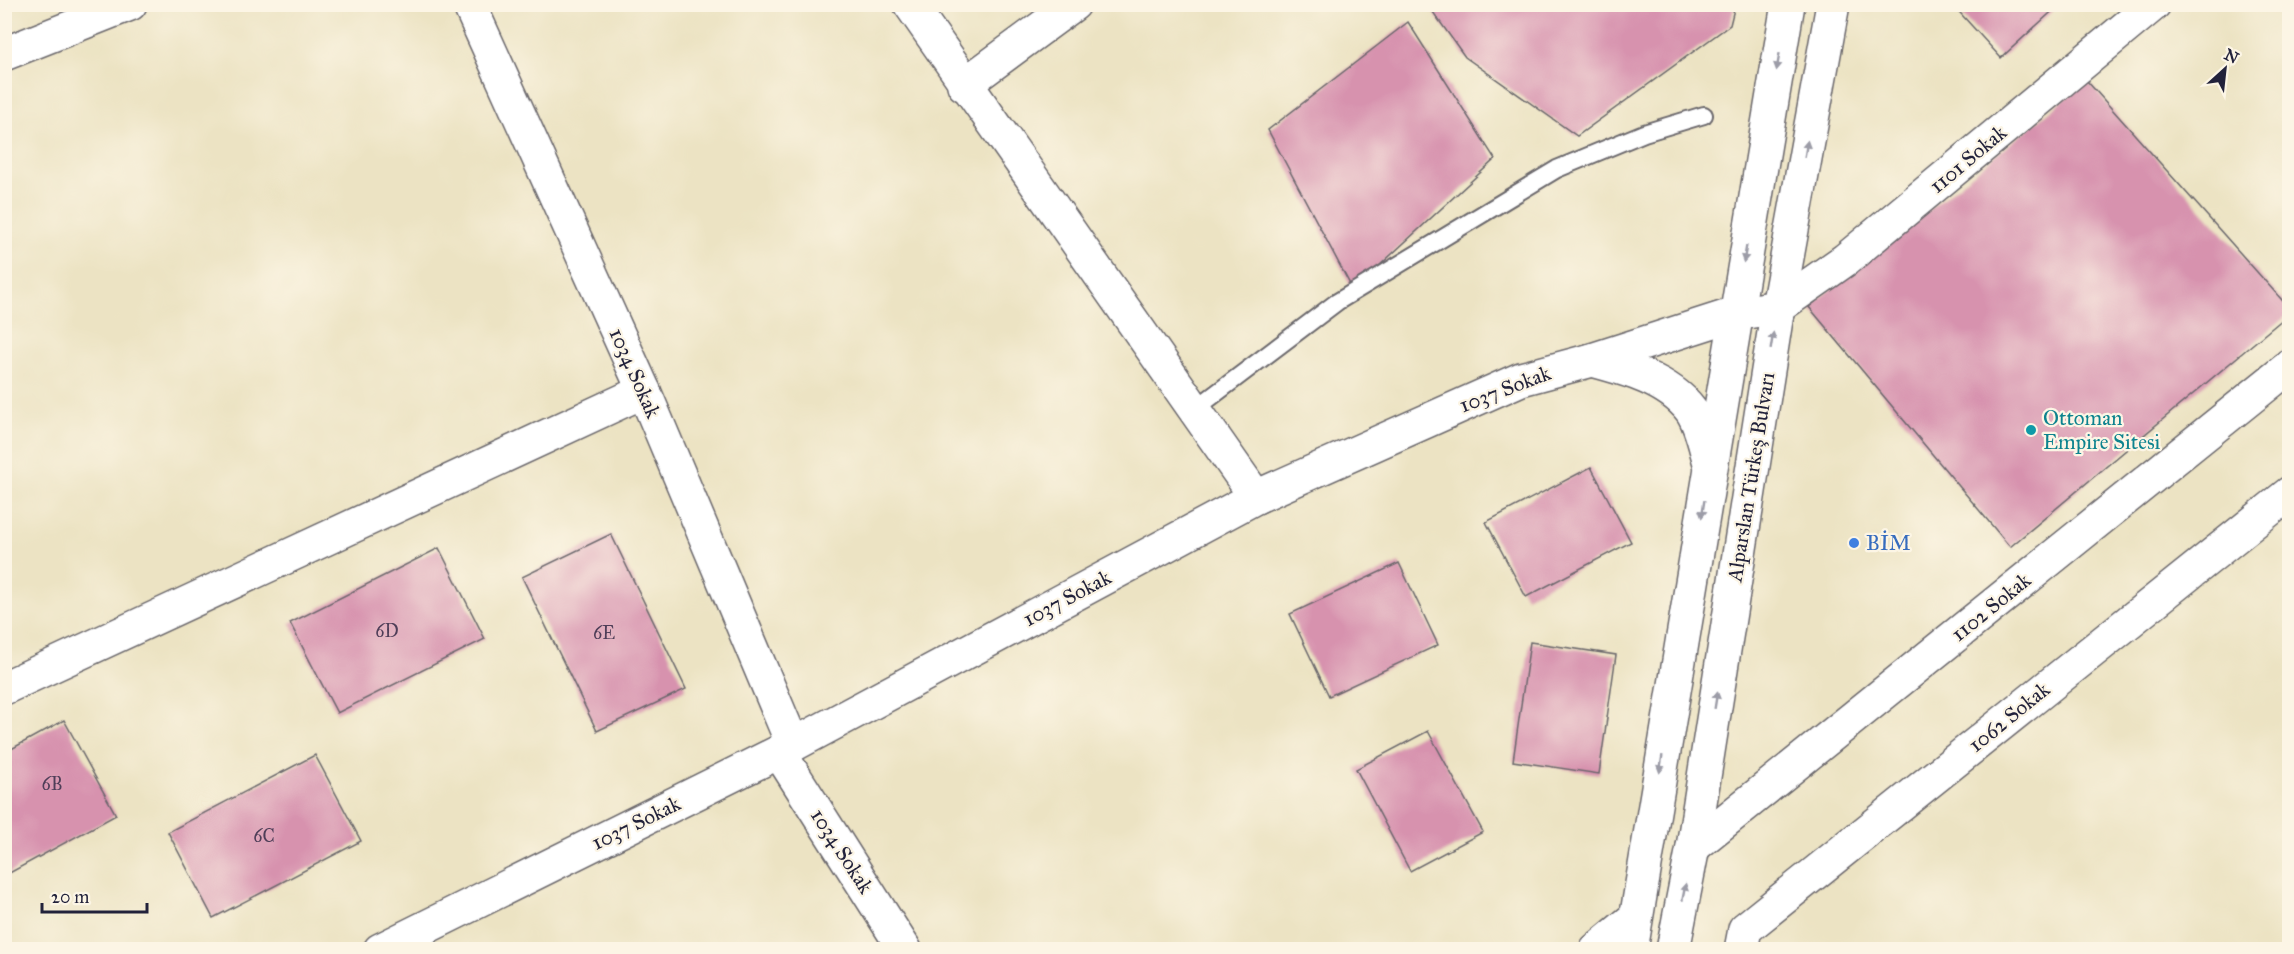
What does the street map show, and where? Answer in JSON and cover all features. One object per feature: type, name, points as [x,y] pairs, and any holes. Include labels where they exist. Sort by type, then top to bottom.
[{"type":"street","points":[[4,54],[130,4]]},
{"type":"street","name":"1034 Sokak","points":[[469,4],[644,391],[786,748],[905,950]]},
{"type":"street","points":[[910,4],[964,85],[1256,497]]},
{"type":"street","points":[[964,85],[1074,4]]},
{"type":"street","name":"Alparslan Türkeş Bulvarı","points":[[1630,950],[1788,4]]},
{"type":"street","name":"Alparslan Türkeş Bulvarı","points":[[1673,950],[1693,847],[1778,307],[1833,4]]},
{"type":"street","name":"1101 Sokak","points":[[1778,307],[1845,261],[2154,4]]},
{"type":"street","name":"1037 Sokak","points":[[380,950],[786,748],[1256,497],[1521,379],[1592,360],[1735,314],[1778,307]]},
{"type":"street","points":[[1592,360],[1628,370],[1665,387],[1691,410],[1710,463]]},
{"type":"street","name":"1102 Sokak","points":[[1693,847],[2289,366]]},
{"type":"street","points":[[4,688],[644,391]]},
{"type":"street","name":"1062 Sokak","points":[[1741,950],[1745,929],[2289,493]]},
{"type":"street","points":[[1596,950],[1636,917]]},
{"type":"lane","points":[[1194,410],[1337,302],[1557,169],[1644,133],[1704,115]]},
{"type":"building","points":[[1952,4],[2060,4],[2001,58]]},
{"type":"building","points":[[1428,5],[1735,5],[1730,25],[1577,136],[1465,57]]},
{"type":"building","points":[[1408,22],[1495,159],[1353,290],[1268,130]]},
{"type":"building","name":"Ottoman Empire Sitesi","points":[[2087,81],[2290,309],[2290,313],[2010,547],[1809,307]]},
{"type":"building","points":[[1591,467],[1631,542],[1526,597],[1486,522]]},
{"type":"building","points":[[611,534],[686,689],[597,731],[522,577]]},
{"type":"building","points":[[439,548],[485,639],[337,713],[290,623]]},
{"type":"building","points":[[1399,563],[1438,645],[1329,696],[1290,614]]},
{"type":"building","points":[[1530,642],[1616,655],[1599,774],[1513,761]]},
{"type":"building","points":[[64,720],[116,815],[4,876],[4,753]]},
{"type":"building","points":[[1428,731],[1483,832],[1410,871],[1356,769]]},
{"type":"building","points":[[315,755],[361,841],[213,918],[168,832]]},
{"type":"place","name":"Ottoman Empire Sitesi","points":[[2031,430]]},
{"type":"place","name":"BİM","points":[[1854,543]]}]
